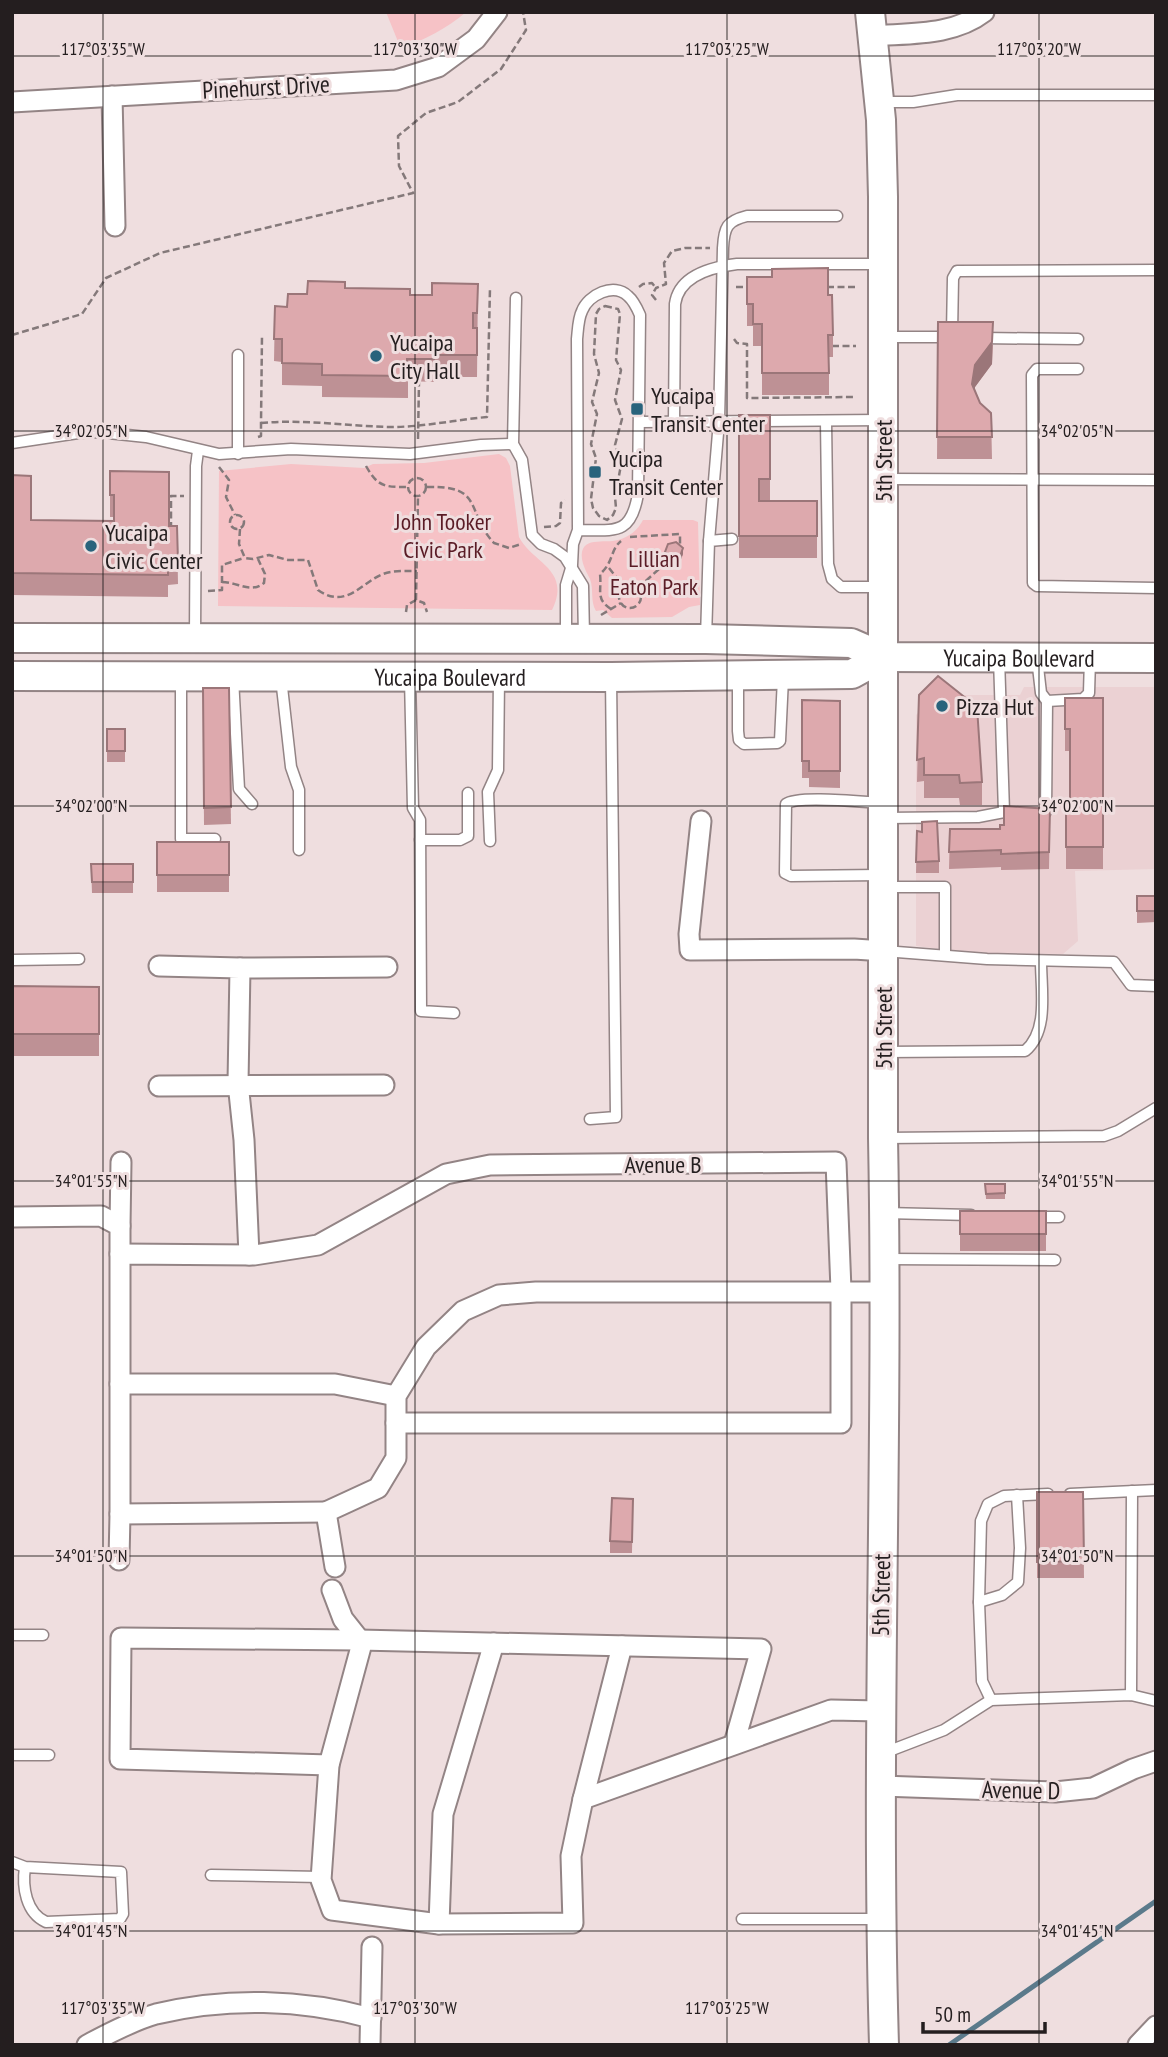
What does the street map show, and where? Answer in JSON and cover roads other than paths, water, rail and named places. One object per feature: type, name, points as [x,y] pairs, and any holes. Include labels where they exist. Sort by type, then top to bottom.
[{"type":"main road","name":"5th Street","points":[[871,24],[879,102],[884,337],[882,587],[885,1259],[880,1711],[884,2045]]},
{"type":"main road","name":"Yucaipa Boulevard","points":[[12,638],[706,639],[851,643],[883,657],[1156,659]]},
{"type":"main road","name":"Yucaipa Boulevard","points":[[12,676],[611,677],[852,674],[883,657]]},
{"type":"street","name":"Pinehurst Drive","points":[[12,102],[396,80],[438,67],[476,39],[497,12]]},
{"type":"street","points":[[871,24],[946,30],[968,24],[984,12]]},
{"type":"street","points":[[112,96],[115,226]]},
{"type":"street","points":[[701,821],[689,934],[690,950],[884,951]]},
{"type":"street","points":[[159,966],[387,967]]},
{"type":"street","points":[[240,968],[238,1087],[244,1140],[249,1255]]},
{"type":"street","points":[[159,1086],[384,1085]]},
{"type":"street","points":[[119,1560],[121,1162]]},
{"type":"street","name":"Avenue B","points":[[120,1254],[249,1255],[318,1245],[446,1174],[490,1165],[836,1162],[841,1290]]},
{"type":"street","points":[[12,1217],[101,1216],[120,1226]]},
{"type":"street","points":[[396,1423],[841,1423],[841,1290]]},
{"type":"street","points":[[120,1514],[326,1512],[377,1488],[396,1458],[396,1396],[426,1347],[463,1311],[499,1295],[536,1292],[884,1292]]},
{"type":"street","points":[[120,1384],[335,1384],[396,1396]]},
{"type":"street","points":[[326,1512],[335,1567]]},
{"type":"street","points":[[332,1590],[343,1619],[362,1643],[329,1765],[321,1877],[332,1910],[439,1924],[573,1923],[571,1856],[622,1646]]},
{"type":"street","points":[[329,1765],[120,1759],[121,1638],[761,1649],[734,1744]]},
{"type":"street","points":[[439,1924],[443,1814],[494,1643]]},
{"type":"street","points":[[583,1799],[831,1710],[880,1711]]},
{"type":"street","name":"Avenue D","points":[[881,1786],[1055,1792],[1079,1790],[1093,1788],[1132,1769],[1156,1761]]},
{"type":"street","points":[[370,2045],[372,1947]]},
{"type":"street","points":[[87,2045],[119,2028],[156,2015],[218,2004],[281,2003],[342,2010],[371,2018]]},
{"type":"street","points":[[1138,2045],[1156,2026]]},
{"type":"lane","points":[[879,102],[913,102],[957,95],[1156,95]]},
{"type":"lane","points":[[706,639],[709,541],[719,421],[726,228],[734,219],[747,216],[837,216]]},
{"type":"lane","points":[[674,422],[677,293],[690,278],[737,264],[883,264]]},
{"type":"lane","points":[[953,337],[953,278],[957,271],[1156,270]]},
{"type":"lane","points":[[575,639],[566,585],[578,530],[577,339],[581,311],[588,301],[596,294],[608,291],[623,292],[629,296],[640,315],[640,422],[635,512],[629,522],[620,528],[578,530]]},
{"type":"lane","points":[[516,298],[513,444],[522,460],[532,536],[541,544],[554,549],[572,565],[583,586],[575,639]]},
{"type":"lane","points":[[884,337],[1078,339]]},
{"type":"lane","points":[[238,355],[238,454]]},
{"type":"lane","points":[[1078,369],[1037,369],[1032,375],[1033,583],[1037,586],[1156,588]]},
{"type":"lane","points":[[640,422],[883,420]]},
{"type":"lane","points":[[826,421],[828,564],[832,579],[841,587],[882,587]]},
{"type":"lane","points":[[12,443],[99,432],[146,438],[198,451],[238,454],[290,449],[410,454],[513,444]]},
{"type":"lane","points":[[195,638],[198,451]]},
{"type":"lane","points":[[883,479],[1156,480]]},
{"type":"lane","points":[[709,541],[732,539]]},
{"type":"lane","points":[[945,955],[945,887],[791,876],[785,873],[786,804],[791,800],[883,811],[978,817],[1004,812],[999,658]]},
{"type":"lane","points":[[1037,658],[1041,693],[1047,701],[1046,812]]},
{"type":"lane","points":[[1047,701],[1083,699],[1089,693],[1090,658]]},
{"type":"lane","points":[[738,676],[738,731],[739,740],[744,744],[780,741],[783,675]]},
{"type":"lane","points":[[181,677],[181,839],[215,839]]},
{"type":"lane","points":[[233,677],[239,789],[252,804]]},
{"type":"lane","points":[[281,677],[291,767],[299,790],[299,850]]},
{"type":"lane","points":[[410,677],[413,808],[420,820],[421,1011],[454,1013]]},
{"type":"lane","points":[[490,841],[488,792],[498,770],[499,677]]},
{"type":"lane","points":[[590,1119],[615,1117],[611,677]]},
{"type":"lane","points":[[420,840],[460,840],[468,836],[468,793]]},
{"type":"lane","points":[[884,951],[987,959],[1114,962],[1131,985],[1156,986]]},
{"type":"lane","points":[[12,960],[79,959]]},
{"type":"lane","points":[[883,1052],[1025,1051],[1035,1043],[1041,1029],[1041,961]]},
{"type":"lane","points":[[883,1138],[1104,1136],[1118,1131],[1156,1108]]},
{"type":"lane","points":[[885,1213],[988,1215]]},
{"type":"lane","points":[[1023,1216],[1059,1217]]},
{"type":"lane","points":[[885,1259],[1055,1260]]},
{"type":"lane","points":[[991,1700],[982,1681],[979,1602],[981,1521],[988,1504],[1004,1496],[1156,1490]]},
{"type":"lane","points":[[1131,1695],[1132,1491]]},
{"type":"lane","points":[[979,1602],[1002,1595],[1018,1582],[1020,1548],[1017,1495]]},
{"type":"lane","points":[[12,1634],[43,1635]]},
{"type":"lane","points":[[880,1754],[944,1730],[991,1700],[1131,1695],[1156,1701]]},
{"type":"lane","points":[[12,1755],[49,1755]]},
{"type":"lane","points":[[12,1862],[25,1867],[121,1872],[123,1914],[120,1919],[46,1922],[38,1918],[30,1908],[23,1878],[25,1867]]},
{"type":"lane","points":[[211,1875],[321,1877]]},
{"type":"lane","points":[[742,1919],[882,1919]]},
{"type":"waterway","points":[[949,2045],[1156,1901]]},
{"type":"place","name":"Yucaipa City Hall","points":[[376,356]]},
{"type":"place","name":"Yucaipa Transit Center","points":[[637,409]]},
{"type":"place","name":"Yucipa Transit Center","points":[[595,472]]},
{"type":"place","name":"Yucaipa Civic Center","points":[[91,546]]},
{"type":"place","name":"Pizza Hut","points":[[942,706]]},
{"type":"park label","name":"John Tooker Civic Park","points":[[443,535]]},
{"type":"park label","name":"Lillian Eaton Park","points":[[654,572]]}]
